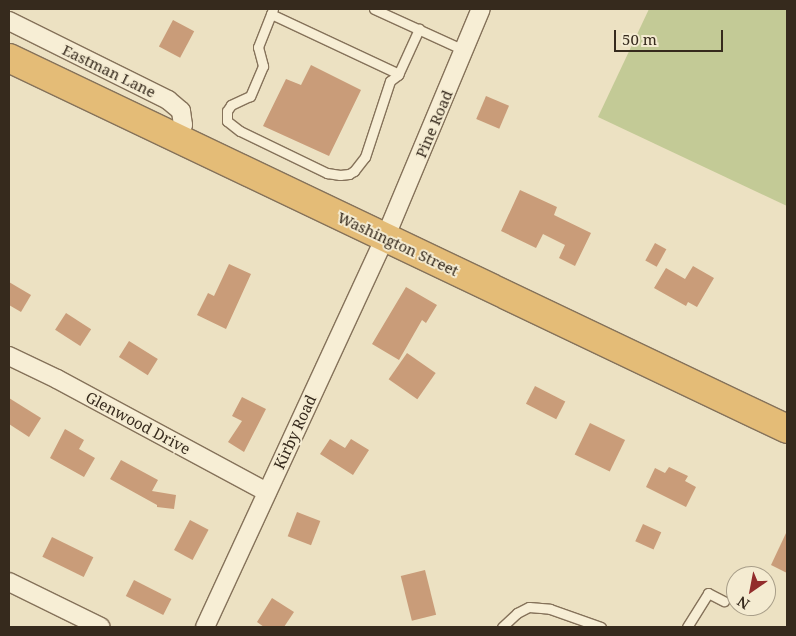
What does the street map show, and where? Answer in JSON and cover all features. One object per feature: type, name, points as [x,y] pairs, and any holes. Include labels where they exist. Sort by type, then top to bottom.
[{"type":"highway","name":"Washington Street","points":[[9,58],[787,429]]},
{"type":"street","name":"Pine Road","points":[[385,238],[481,9]]},
{"type":"street","name":"Eastman Lane","points":[[9,21],[168,100],[181,111],[183,126],[177,138]]},
{"type":"street","name":"Kirby Road","points":[[205,627],[385,238]]},
{"type":"street","name":"Glenwood Drive","points":[[9,356],[57,379],[267,492]]},
{"type":"street","points":[[9,582],[102,627]]},
{"type":"lane","points":[[374,9],[464,50]]},
{"type":"lane","points":[[399,74],[272,12],[258,47],[263,66],[250,96],[231,105],[227,111],[227,121],[240,131],[327,173],[348,174],[365,156],[390,81],[399,74],[419,29]]},
{"type":"lane","points":[[687,627],[708,593],[724,601]]},
{"type":"lane","points":[[502,627],[517,612],[529,607],[550,609],[601,627]]},
{"type":"green space","points":[[649,9],[787,9],[787,206],[598,117]]},
{"type":"building","points":[[173,20],[194,31],[180,58],[159,46]]},
{"type":"building","points":[[311,65],[361,90],[329,156],[263,126],[286,79],[301,85]]},
{"type":"building","points":[[486,96],[509,106],[499,129],[476,119]]},
{"type":"building","points":[[520,190],[557,207],[554,215],[591,233],[575,266],[559,258],[565,245],[543,234],[536,248],[501,231]]},
{"type":"building","points":[[655,243],[666,249],[657,267],[645,260]]},
{"type":"building","points":[[229,264],[251,274],[226,329],[197,315],[208,293],[214,296]]},
{"type":"building","points":[[693,266],[714,278],[697,307],[688,302],[686,306],[654,288],[666,268],[685,279]]},
{"type":"building","points":[[9,282],[31,295],[21,312],[9,305]]},
{"type":"building","points":[[406,287],[437,305],[426,323],[422,320],[399,360],[372,344]]},
{"type":"building","points":[[66,313],[91,329],[80,346],[55,330]]},
{"type":"building","points":[[129,341],[158,359],[148,375],[119,357]]},
{"type":"building","points":[[407,353],[436,373],[417,399],[389,379]]},
{"type":"building","points":[[535,386],[565,401],[556,419],[526,404]]},
{"type":"building","points":[[242,397],[266,409],[244,452],[228,442],[242,421],[232,416]]},
{"type":"building","points":[[9,398],[41,418],[29,437],[9,424]]},
{"type":"building","points":[[590,423],[625,440],[610,472],[575,454]]},
{"type":"building","points":[[65,429],[84,440],[79,449],[95,458],[84,477],[50,458]]},
{"type":"building","points":[[330,439],[345,448],[351,439],[369,450],[353,475],[320,454]]},
{"type":"building","points":[[121,460],[158,480],[152,491],[176,495],[174,509],[157,507],[157,505],[110,479]]},
{"type":"building","points":[[669,467],[688,476],[685,481],[696,487],[686,507],[646,487],[655,468],[665,473]]},
{"type":"building","points":[[297,512],[320,521],[311,545],[288,536]]},
{"type":"building","points":[[190,520],[209,530],[193,560],[174,550]]},
{"type":"building","points":[[643,524],[661,532],[654,549],[635,541]]},
{"type":"building","points":[[787,531],[787,573],[771,565]]},
{"type":"building","points":[[52,537],[93,557],[84,577],[42,557]]},
{"type":"building","points":[[425,570],[436,615],[412,621],[401,576]]},
{"type":"building","points":[[134,580],[171,599],[163,615],[126,596]]},
{"type":"building","points":[[272,598],[294,612],[284,627],[264,627],[257,622]]}]
